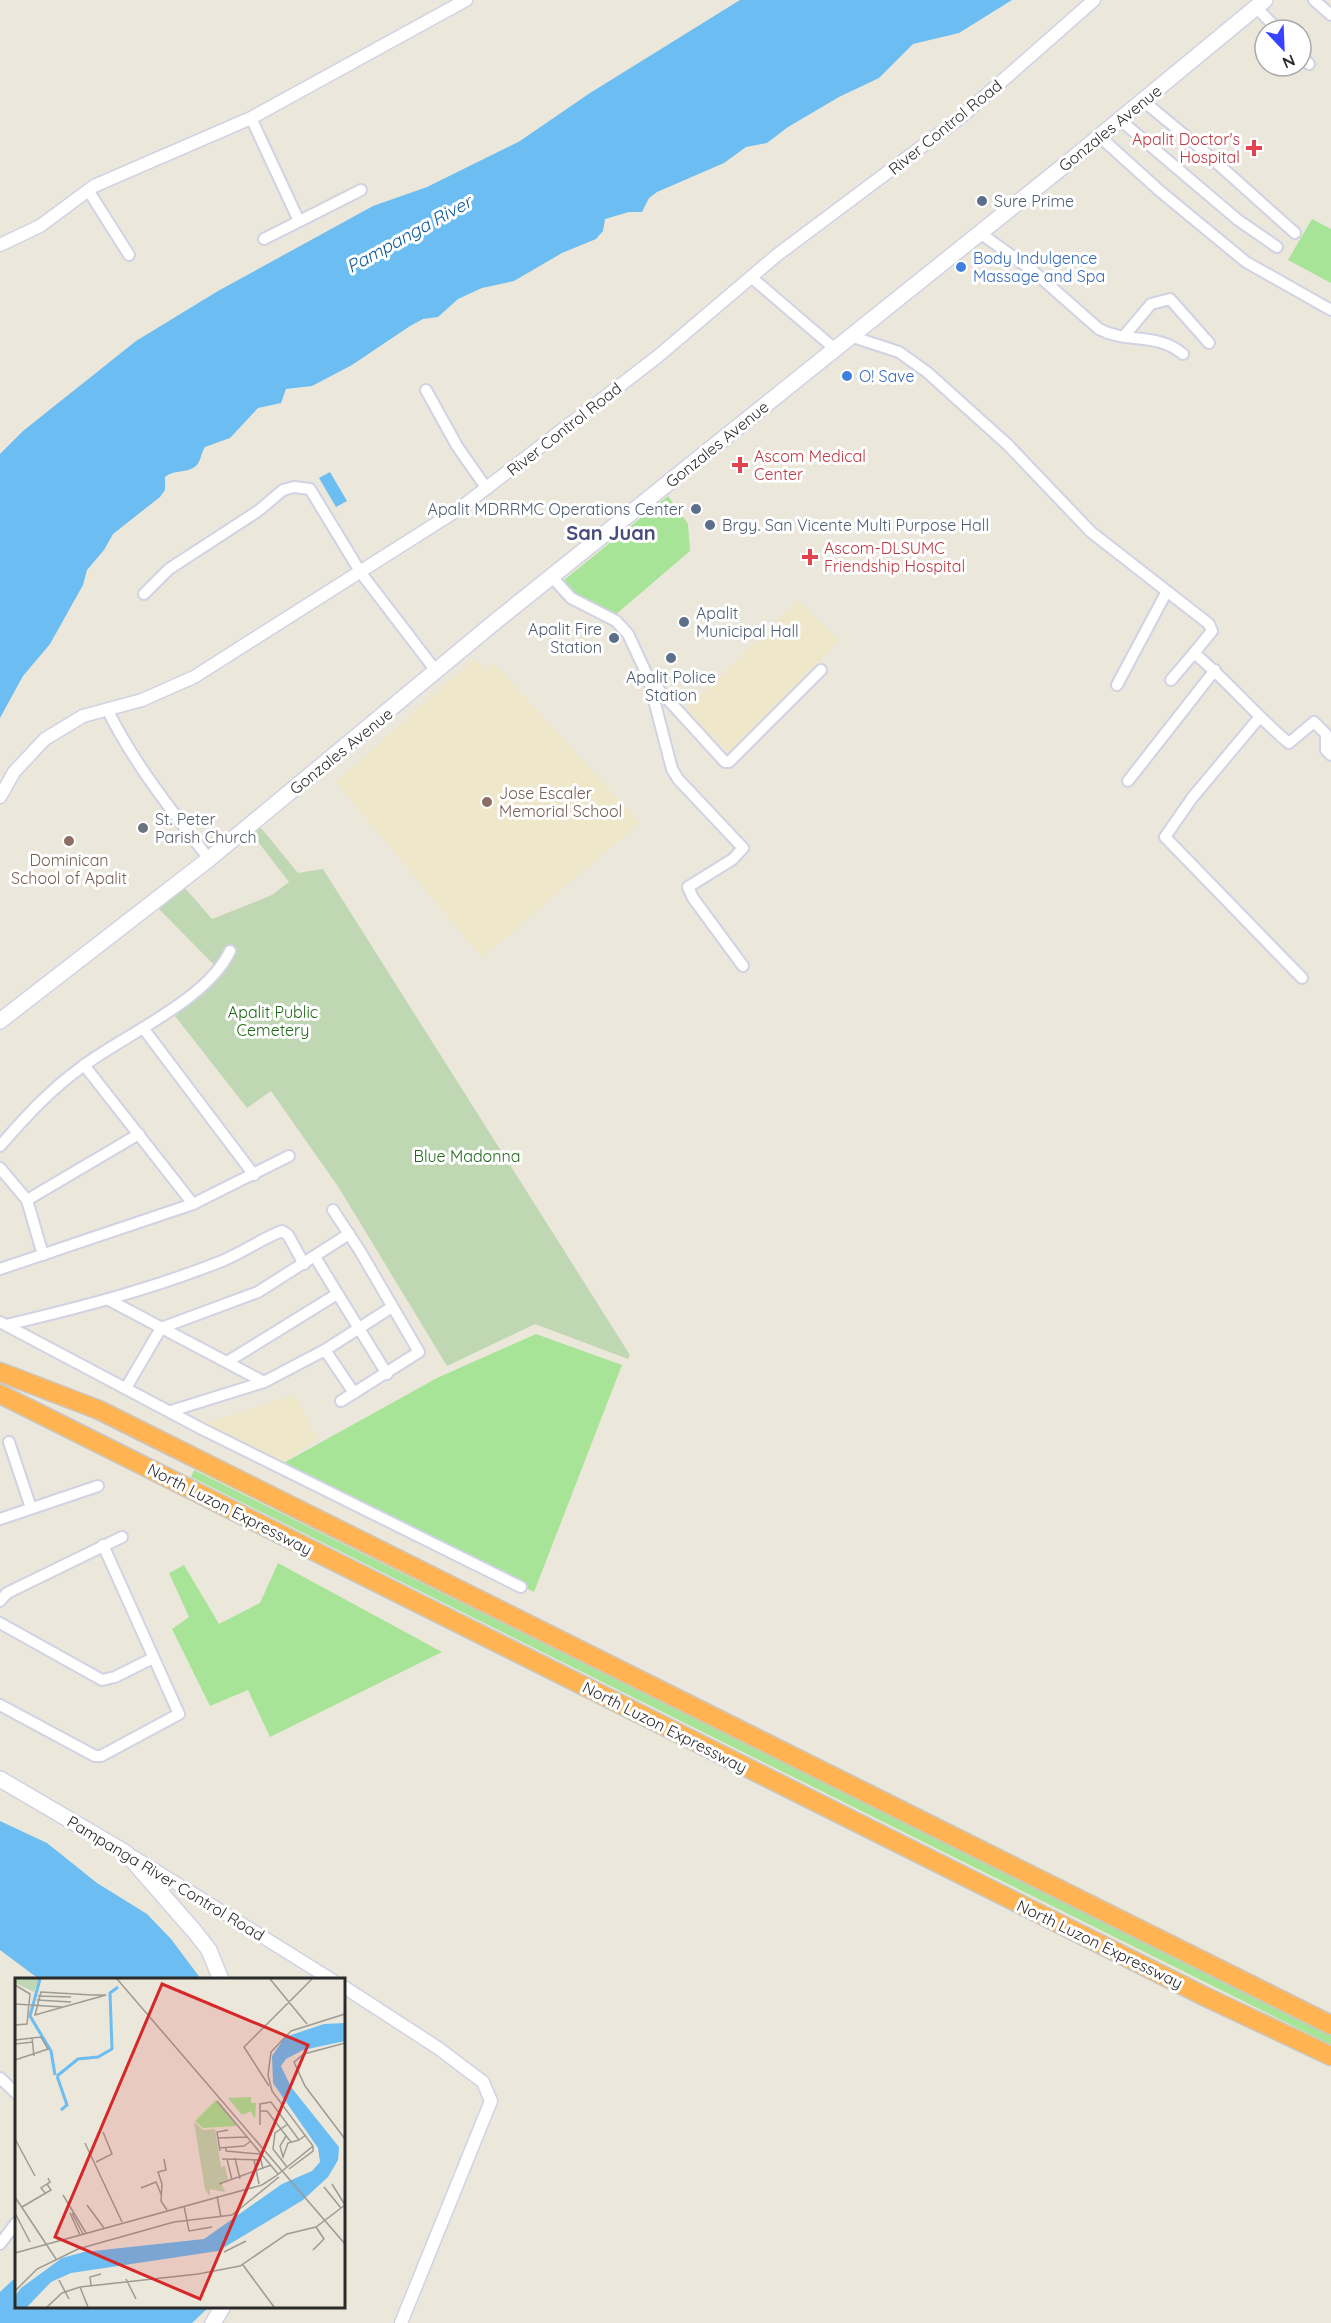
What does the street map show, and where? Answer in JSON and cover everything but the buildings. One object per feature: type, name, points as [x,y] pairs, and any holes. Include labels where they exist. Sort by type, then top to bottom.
[{"type":"highway","name":"North Luzon Expressway","points":[[0,1372],[99,1410],[1331,2025]]},
{"type":"highway","name":"North Luzon Expressway","points":[[0,1394],[1206,1997],[1331,2056]]},
{"type":"main road","name":"Gonzales Avenue","points":[[0,1021],[209,859],[436,671],[1261,4]]},
{"type":"main road","name":"Pampanga River Control Road","points":[[0,1779],[126,1853]]},
{"type":"main road","points":[[126,1853],[202,1941],[214,1959],[220,1978]]},
{"type":"main road","points":[[213,2323],[222,2308]]},
{"type":"street","points":[[0,246],[40,225],[88,190],[162,155],[251,118],[450,4],[466,0]]},
{"type":"street","name":"River Control Road","points":[[0,797],[14,772],[45,739],[83,716],[142,700],[194,677],[361,573],[487,489],[657,357],[751,277],[960,118],[1094,0]]},
{"type":"street","points":[[1314,0],[1331,15]]},
{"type":"street","points":[[1261,4],[1270,18]]},
{"type":"street","points":[[1142,100],[1200,147],[1295,233]]},
{"type":"street","points":[[251,118],[299,221]]},
{"type":"street","points":[[1119,119],[1238,220],[1277,247]]},
{"type":"street","points":[[1099,136],[1161,192],[1246,262],[1331,310]]},
{"type":"street","points":[[88,190],[129,255]]},
{"type":"street","points":[[264,239],[361,190]]},
{"type":"street","points":[[980,233],[1033,271],[1099,329],[1108,334],[1168,342],[1183,354]]},
{"type":"street","points":[[751,277],[835,349]]},
{"type":"street","points":[[1124,336],[1151,304],[1170,299],[1209,343]]},
{"type":"street","points":[[850,336],[899,352],[927,372],[1008,445],[1091,532],[1166,593],[1209,624],[1212,631],[1171,680]]},
{"type":"street","points":[[426,390],[458,446],[487,489]]},
{"type":"street","points":[[144,594],[169,569],[258,511],[283,490],[294,487],[310,489],[361,573],[436,671]]},
{"type":"street","points":[[552,577],[571,598],[616,621],[628,634],[648,677],[672,769],[678,779],[743,848],[733,859],[688,887],[693,898],[743,966]]},
{"type":"street","points":[[1117,685],[1166,593]]},
{"type":"street","points":[[1194,653],[1215,670],[1259,718],[1289,743],[1314,722],[1326,734],[1326,750],[1331,755]]},
{"type":"street","points":[[648,677],[725,762],[729,762],[821,670]]},
{"type":"street","points":[[1128,782],[1215,670]]},
{"type":"street","points":[[107,709],[121,738],[158,793],[209,859]]},
{"type":"street","points":[[1259,718],[1192,798],[1165,837],[1302,978]]},
{"type":"street","points":[[0,1146],[39,1101],[84,1065],[143,1028],[212,979],[230,951]]},
{"type":"street","points":[[143,1028],[254,1175]]},
{"type":"street","points":[[84,1065],[193,1204]]},
{"type":"street","points":[[27,1200],[139,1134]]},
{"type":"street","points":[[0,1269],[193,1204],[290,1156]]},
{"type":"street","points":[[0,1168],[27,1200],[43,1255]]},
{"type":"street","points":[[333,1210],[419,1352],[341,1401]]},
{"type":"street","points":[[3,1324],[110,1300],[227,1259],[282,1231],[288,1235],[304,1264]]},
{"type":"street","points":[[126,1388],[162,1328],[258,1292],[349,1234]]},
{"type":"street","points":[[315,1257],[387,1374]]},
{"type":"street","points":[[227,1362],[337,1294]]},
{"type":"street","points":[[110,1300],[264,1382]]},
{"type":"street","points":[[171,1412],[264,1382],[325,1350],[392,1307]]},
{"type":"street","points":[[3,1324],[171,1412],[521,1587]]},
{"type":"street","points":[[325,1350],[354,1394]]},
{"type":"street","points":[[9,1442],[31,1508]]},
{"type":"street","points":[[0,1519],[98,1486]]},
{"type":"street","points":[[0,1601],[7,1593],[122,1537]]},
{"type":"street","points":[[0,1705],[95,1756],[100,1756],[178,1714],[103,1545]]},
{"type":"street","points":[[0,1623],[102,1680],[115,1677],[153,1658]]},
{"type":"street","name":"Pampanga River Control Road","points":[[126,1853],[329,1978]]},
{"type":"street","points":[[345,1988],[438,2048],[483,2082],[491,2101],[401,2323]]},
{"type":"street","points":[[0,2078],[15,2092]]},
{"type":"street","points":[[0,2244],[15,2224]]},
{"type":"shaded area","points":[[798,600],[839,640],[732,755],[685,711]]},
{"type":"shaded area","name":"Jose Escaler Memorial School","points":[[474,659],[486,670],[494,663],[640,823],[482,958],[336,782]]},
{"type":"shaded area","points":[[295,1395],[318,1439],[280,1465],[203,1424]]},
{"type":"green space","points":[[1312,219],[1331,229],[1331,283],[1288,260]]},
{"type":"green space","points":[[668,496],[688,524],[690,551],[615,615],[577,596],[564,580]]},
{"type":"green space","name":"Apalit Public Cemetery","points":[[257,823],[298,873],[323,869],[630,1355],[628,1359],[535,1324],[447,1366],[339,1188],[271,1091],[247,1108],[175,1016],[223,974],[159,909],[185,888],[212,919],[272,895],[289,882],[249,830]]},
{"type":"green space","points":[[536,1334],[622,1365],[534,1592],[280,1465],[437,1378]]},
{"type":"green space","points":[[194,1470],[1331,2034],[1331,2045],[191,1477]]},
{"type":"green space","points":[[278,1563],[442,1652],[270,1737],[248,1690],[210,1706],[172,1629],[189,1617],[169,1573],[184,1565],[219,1624],[260,1603]]},
{"type":"water","name":"Pampanga River","points":[[740,0],[1012,0],[959,33],[913,44],[879,78],[839,97],[788,127],[767,143],[746,147],[724,163],[657,192],[649,198],[642,212],[629,212],[605,219],[603,231],[596,239],[562,253],[514,281],[482,288],[458,299],[438,317],[423,319],[410,326],[352,365],[312,386],[286,389],[281,403],[258,408],[230,438],[205,447],[197,465],[193,468],[165,477],[165,490],[160,497],[113,534],[104,550],[87,570],[83,585],[50,644],[23,676],[0,718],[0,454],[23,431],[136,341],[218,291],[373,206],[427,187],[520,141],[590,93]]},
{"type":"water","points":[[330,472],[347,501],[336,507],[319,478]]},
{"type":"water","points":[[0,1821],[47,1843],[97,1883],[147,1914],[171,1939],[200,1978],[38,1978],[0,1950]]},
{"type":"water","points":[[15,2278],[15,2308],[208,2308],[192,2323],[0,2323],[0,2292]]},
{"type":"place","name":"Apalit Doctor's Hospital","points":[[1254,148]]},
{"type":"place","name":"Sure Prime","points":[[982,201]]},
{"type":"place","name":"Body Indulgence Massage and Spa","points":[[961,267]]},
{"type":"place","name":"O! Save","points":[[847,376]]},
{"type":"place","name":"Ascom Medical Center","points":[[740,465]]},
{"type":"place","name":"Apalit MDRRMC Operations Center","points":[[696,509]]},
{"type":"place","name":"Brgy. San Vicente Multi Purpose Hall","points":[[710,525]]},
{"type":"place","name":"Ascom-DLSUMC Friendship Hospital","points":[[810,557]]},
{"type":"place","name":"Apalit Municipal Hall","points":[[684,622]]},
{"type":"place","name":"Apalit Fire Station","points":[[614,638]]},
{"type":"place","name":"Apalit Police Station","points":[[671,658]]},
{"type":"place","name":"Jose Escaler Memorial School","points":[[487,802]]},
{"type":"place","name":"St. Peter Parish Church","points":[[143,828]]},
{"type":"place","name":"Dominican School of Apalit","points":[[69,841]]},
{"type":"district","name":"San Juan","points":[[611,532]]},
{"type":"park label","name":"Blue Madonna","points":[[467,1156]]}]
